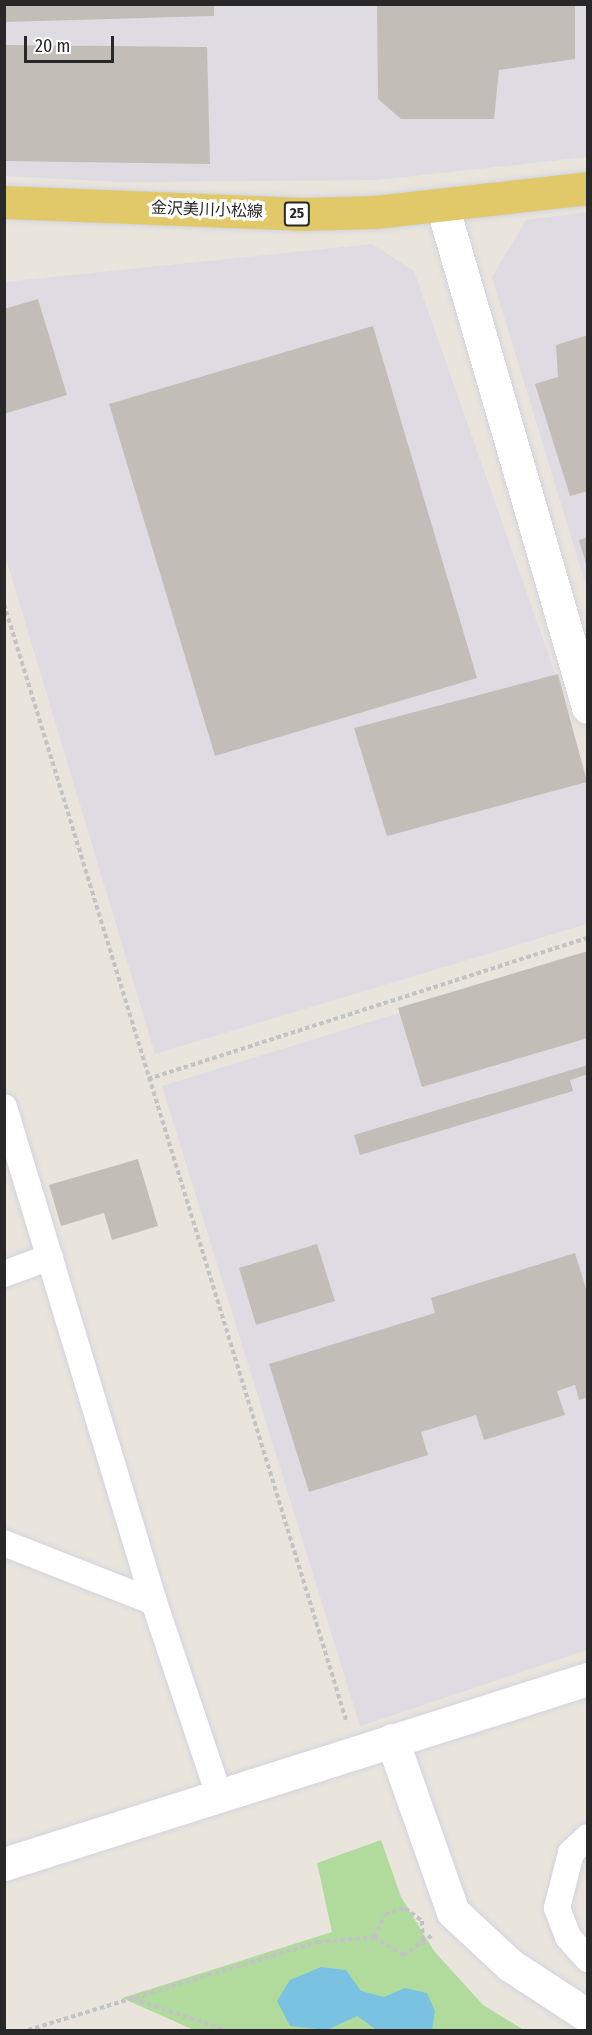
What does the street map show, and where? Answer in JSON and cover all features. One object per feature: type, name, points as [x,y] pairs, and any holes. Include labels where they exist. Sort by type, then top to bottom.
[{"type":"main road","name":"金沢美川小松線","points":[[4,202],[299,214],[442,205],[588,188]]},
{"type":"street","points":[[442,205],[588,708]]},
{"type":"street","points":[[4,1107],[153,1602],[220,1798]]},
{"type":"street","points":[[4,1274],[50,1257]]},
{"type":"street","points":[[4,1543],[153,1602]]},
{"type":"street","points":[[4,1864],[220,1798],[392,1740],[588,1679]]},
{"type":"street","points":[[392,1740],[453,1912],[510,1965],[588,2016]]},
{"type":"street","points":[[588,1837],[571,1853],[557,1908],[568,1937],[588,1959]]},
{"type":"path","points":[[4,604],[355,1752]]},
{"type":"path","points":[[148,1079],[588,938]]},
{"type":"path","points":[[374,1937],[385,1914],[405,1908],[423,1921],[423,1945]]},
{"type":"path","points":[[28,2031],[318,1942],[374,1937],[403,1955],[423,1945],[453,1912]]},
{"type":"path","points":[[132,1999],[226,2031]]},
{"type":"shaded area","points":[[4,5],[587,5],[587,157],[377,180],[123,182],[5,176]]},
{"type":"shaded area","points":[[587,212],[587,589],[492,277],[526,220]]},
{"type":"shaded area","points":[[372,244],[414,271],[550,659],[587,777],[587,924],[155,1054],[5,555],[4,282]]},
{"type":"shaded area","points":[[587,955],[587,1650],[360,1726],[162,1086]]},
{"type":"green space","points":[[381,1840],[401,1897],[434,1951],[483,2005],[524,2030],[194,2030],[122,1998],[332,1932],[317,1863]]},
{"type":"water","points":[[321,1967],[346,1970],[361,1991],[384,1997],[405,1988],[427,1993],[435,2011],[432,2030],[377,2030],[357,2016],[327,2030],[290,2026],[277,2001],[290,1980]]},
{"type":"building","points":[[4,4],[214,4],[214,16],[4,22]]},
{"type":"building","points":[[377,4],[575,4],[575,59],[499,70],[494,119],[401,119],[378,99]]},
{"type":"building","points":[[4,45],[207,47],[210,164],[4,161]]},
{"type":"building","points":[[38,299],[67,395],[4,414],[4,309]]},
{"type":"building","points":[[373,326],[477,678],[215,756],[109,404]]},
{"type":"building","points":[[588,335],[588,491],[570,496],[535,384],[558,377],[556,345]]},
{"type":"building","points":[[588,537],[588,567],[587,567],[579,540]]},
{"type":"building","points":[[558,674],[587,782],[387,836],[354,728]]},
{"type":"building","points":[[588,951],[588,1038],[422,1087],[398,1008]]},
{"type":"building","points":[[588,1065],[588,1074],[570,1080],[573,1091],[360,1155],[354,1135]]},
{"type":"building","points":[[138,1159],[158,1226],[112,1240],[104,1213],[61,1226],[49,1185]]},
{"type":"building","points":[[317,1244],[335,1301],[256,1325],[239,1268]]},
{"type":"building","points":[[575,1253],[588,1295],[588,1397],[579,1400],[575,1385],[557,1391],[565,1415],[484,1440],[476,1415],[421,1432],[428,1455],[309,1492],[269,1364],[435,1313],[431,1298]]}]
